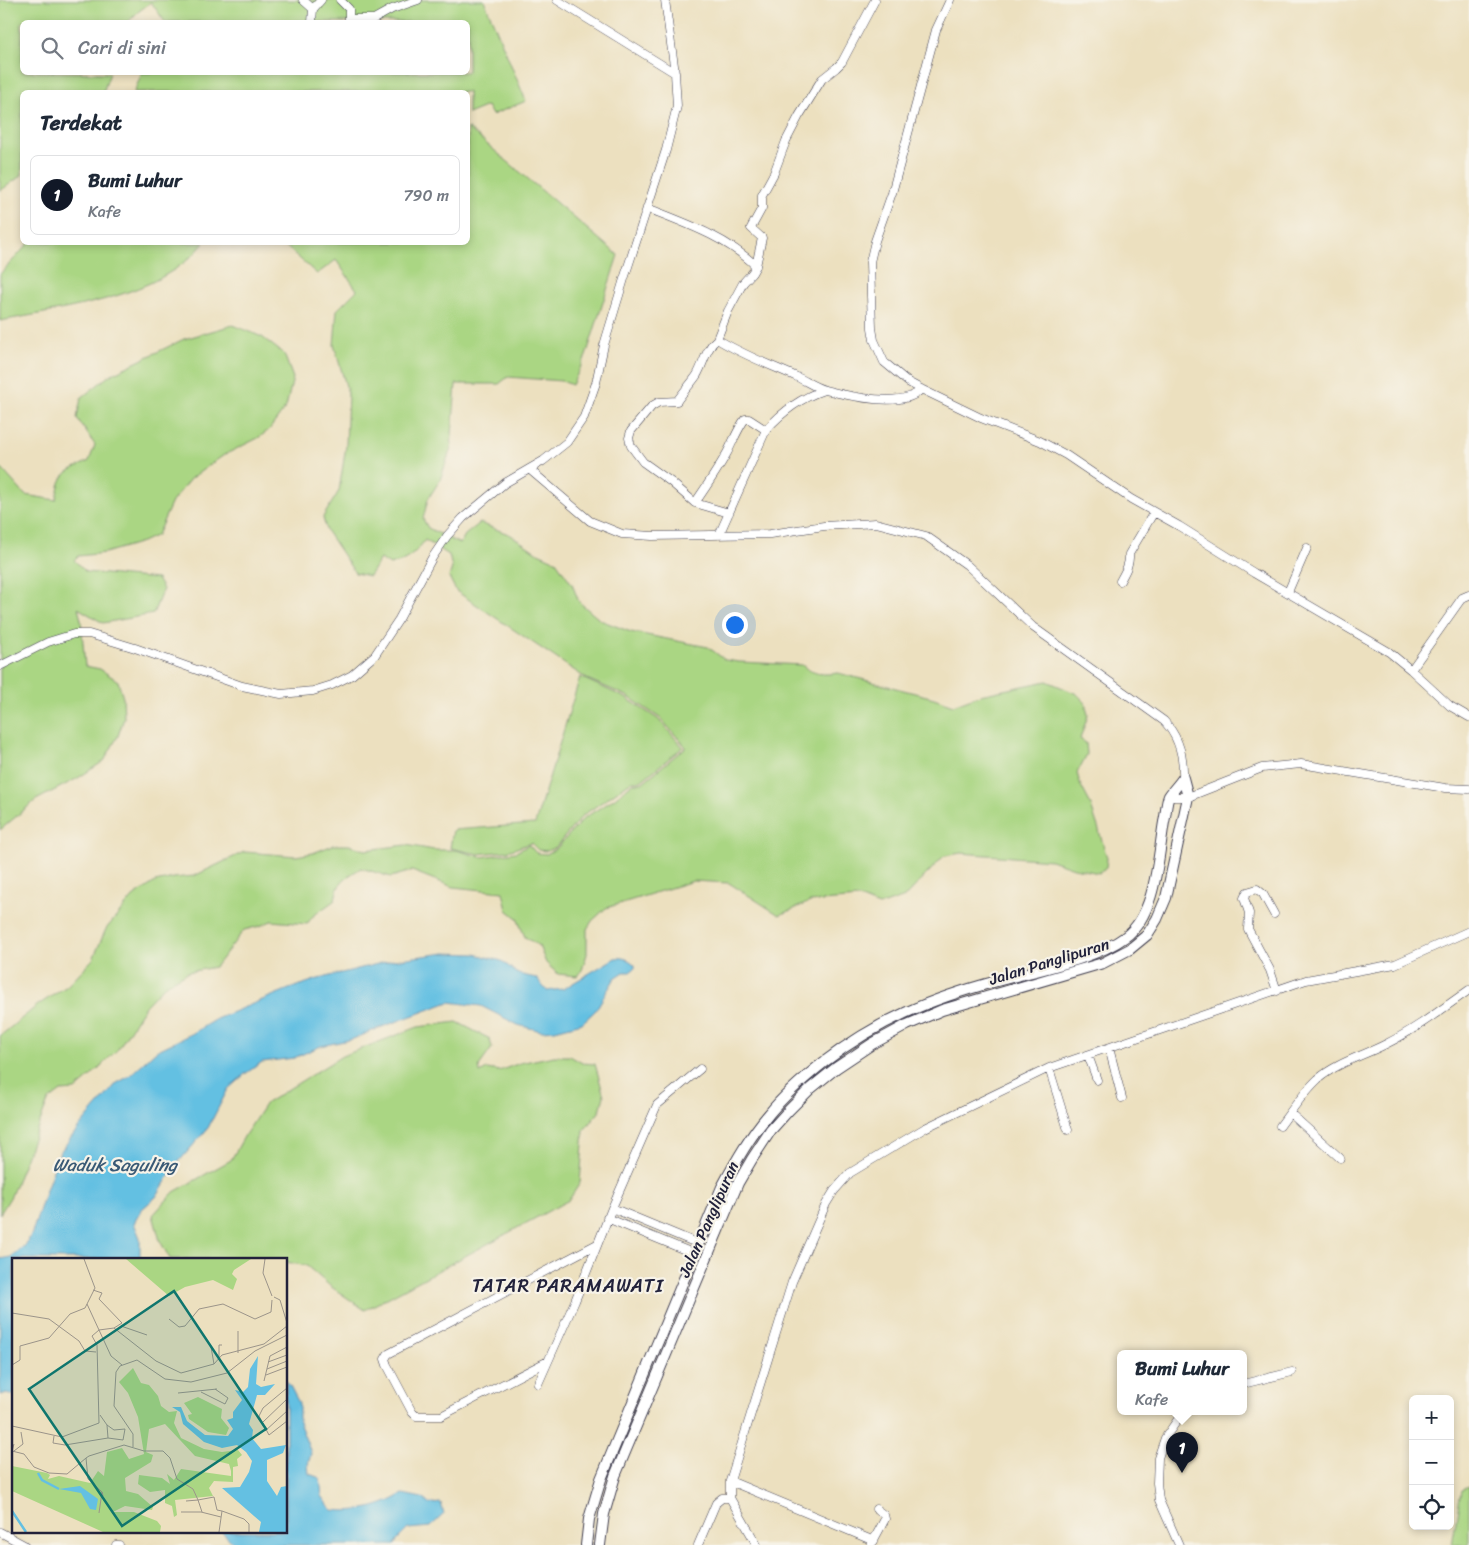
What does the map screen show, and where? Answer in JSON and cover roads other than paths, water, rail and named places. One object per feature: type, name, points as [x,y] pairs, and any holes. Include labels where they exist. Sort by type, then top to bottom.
[{"type":"main road","name":"Jalan Panglipuran","points":[[586,1545],[589,1518],[601,1479],[722,1187],[741,1152],[769,1113],[786,1094],[814,1070],[870,1030],[907,1011],[973,987],[1085,956],[1104,949],[1127,936],[1150,902],[1169,797],[1183,778]]},
{"type":"main road","name":"Jalan Panglipuran","points":[[600,1545],[607,1500],[615,1476],[738,1183],[771,1130],[810,1089],[836,1068],[872,1044],[923,1017],[975,999],[1103,963],[1130,949],[1147,935],[1158,919],[1166,898],[1188,797],[1183,778]]},
{"type":"main road","points":[[973,987],[975,999]]},
{"type":"main road","points":[[643,1378],[654,1382]]},
{"type":"street","points":[[303,0],[313,9]]},
{"type":"street","points":[[312,20],[313,9],[321,0]]},
{"type":"street","points":[[340,0],[349,10],[349,20]]},
{"type":"street","points":[[374,20],[392,9],[418,0]]},
{"type":"street","points":[[557,0],[675,73]]},
{"type":"street","points":[[0,666],[48,642],[74,634],[89,634],[135,648],[242,686],[281,694],[313,691],[332,685],[352,675],[375,655],[447,536],[463,518],[505,483],[529,469],[566,442],[584,417],[596,383],[604,344],[666,150],[677,106],[675,73],[665,0]]},
{"type":"street","points":[[729,513],[696,504],[671,482],[643,462],[631,446],[629,438],[631,431],[652,406],[659,402],[677,401],[698,373],[710,346],[717,339],[728,311],[743,283],[756,266],[762,238],[751,228],[762,208],[762,194],[774,173],[786,141],[822,79],[842,62],[875,0]]},
{"type":"street","points":[[950,0],[936,30],[894,186],[875,241],[870,262],[872,328],[874,340],[884,362],[895,372],[921,389],[982,418],[1040,441],[1086,468],[1130,499],[1179,526],[1389,652],[1450,706],[1469,717]]},
{"type":"street","points":[[647,208],[706,232],[740,252],[756,266]]},
{"type":"street","points":[[717,339],[739,352],[824,390],[887,400],[911,397],[921,389]]},
{"type":"street","points":[[719,535],[766,430],[791,406],[824,390]]},
{"type":"street","points":[[696,504],[717,471],[731,440],[745,419],[766,430]]},
{"type":"street","points":[[529,469],[590,521],[622,534],[652,536],[770,534],[824,526],[876,523],[926,536],[967,565],[1033,627],[1164,721],[1173,731],[1179,745],[1184,764],[1183,778]]},
{"type":"street","points":[[1120,581],[1128,567],[1133,547],[1154,512]]},
{"type":"street","points":[[1288,592],[1307,548]]},
{"type":"street","points":[[1411,670],[1462,598],[1469,595]]},
{"type":"street","points":[[1169,797],[1188,797],[1262,768],[1301,764],[1445,788],[1469,789]]},
{"type":"street","points":[[1274,914],[1257,889],[1247,892],[1244,898],[1249,913],[1248,929],[1270,970],[1277,991]]},
{"type":"street","points":[[757,1545],[730,1498],[730,1481],[792,1282],[834,1191],[850,1173],[902,1140],[1049,1068],[1306,980],[1395,964],[1469,931]]},
{"type":"street","points":[[1280,1126],[1311,1086],[1328,1072],[1346,1062],[1376,1050],[1409,1032],[1469,990]]},
{"type":"street","points":[[1108,1048],[1122,1098]]},
{"type":"street","points":[[1088,1055],[1097,1080]]},
{"type":"street","points":[[1049,1068],[1068,1130]]},
{"type":"street","points":[[538,1384],[575,1302],[607,1218],[657,1105],[700,1069]]},
{"type":"street","points":[[1290,1113],[1340,1158]]},
{"type":"street","points":[[612,1208],[699,1244]]},
{"type":"street","points":[[607,1218],[695,1254]]},
{"type":"street","points":[[548,1360],[441,1416],[416,1416],[387,1365],[386,1359],[388,1354],[597,1244]]},
{"type":"street","points":[[1247,1383],[1292,1372]]},
{"type":"street","points":[[1179,1545],[1158,1500],[1157,1483],[1158,1458],[1165,1438],[1181,1415]]},
{"type":"street","points":[[730,1481],[872,1543],[884,1519],[884,1516],[876,1509]]},
{"type":"street","points":[[698,1545],[716,1503],[722,1498],[730,1498]]},
{"type":"street","points":[[0,1532],[24,1545]]},
{"type":"water","name":"Waduk Saguling","points":[[445,953],[475,954],[502,961],[518,974],[536,978],[547,991],[563,989],[615,958],[628,960],[635,965],[635,968],[615,978],[595,1011],[582,1023],[555,1030],[541,1031],[518,1025],[481,1006],[449,1002],[353,1039],[321,1046],[294,1058],[262,1062],[228,1089],[208,1128],[176,1165],[156,1197],[142,1209],[134,1223],[140,1238],[140,1258],[12,1258],[12,1394],[6,1393],[0,1395],[0,1259],[11,1257],[25,1246],[32,1233],[60,1152],[117,1083],[128,1077],[156,1051],[193,1033],[216,1019],[318,979],[393,960]]},
{"type":"water","points":[[288,1384],[299,1403],[299,1422],[311,1453],[308,1465],[309,1474],[320,1478],[322,1496],[332,1510],[351,1511],[378,1506],[403,1494],[422,1498],[429,1504],[441,1503],[444,1514],[430,1527],[408,1529],[397,1540],[395,1545],[235,1545],[222,1532],[288,1532]]},
{"type":"place","name":"Bumi Luhur","points":[[1182,1473]]},
{"type":"district","name":"TATAR PARAMAWATI","points":[[568,1285]]}]
